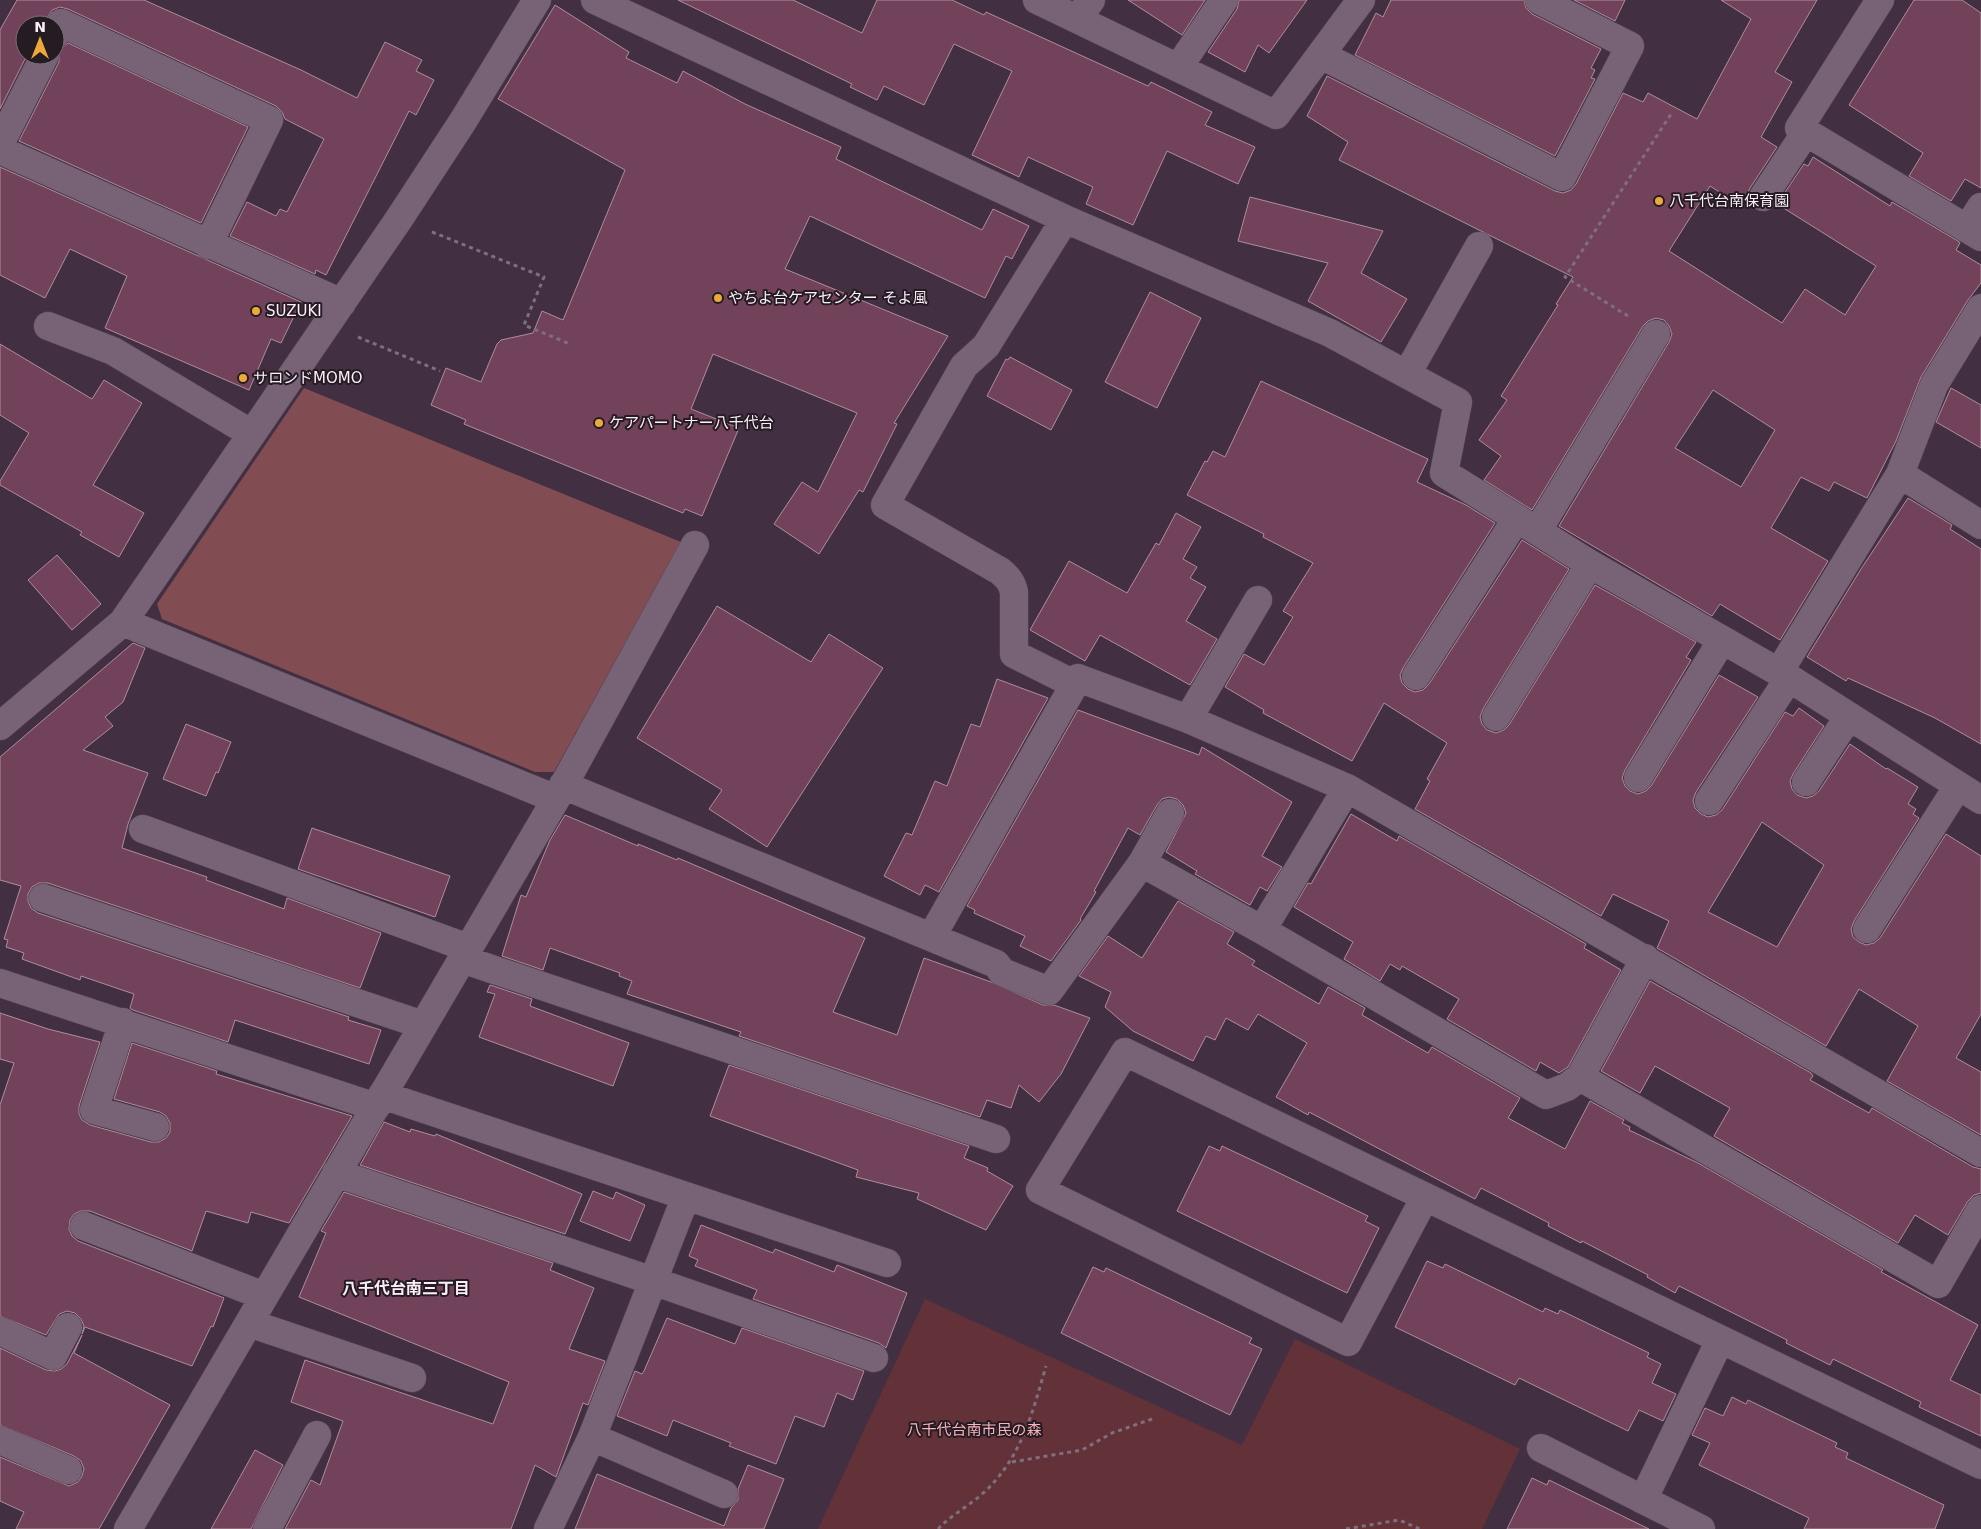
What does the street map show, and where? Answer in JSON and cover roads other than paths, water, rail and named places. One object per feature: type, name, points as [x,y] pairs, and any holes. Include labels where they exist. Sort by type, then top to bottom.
[{"type":"street","points":[[2,722],[123,622],[398,219],[463,121],[537,0]]},
{"type":"street","points":[[595,0],[1065,219],[1330,333],[1458,402],[1444,473],[1590,564],[1784,675],[1981,800]]},
{"type":"street","points":[[1037,0],[1084,9],[1178,68],[1276,115],[1362,0]]},
{"type":"street","points":[[1178,68],[1224,0]]},
{"type":"street","points":[[1320,55],[1562,177],[1630,46],[1539,0]]},
{"type":"street","points":[[1880,0],[1799,128],[1976,224]]},
{"type":"street","points":[[65,25],[269,120],[208,245]]},
{"type":"street","points":[[0,144],[40,65]]},
{"type":"street","points":[[1763,197],[1806,132]]},
{"type":"street","points":[[0,150],[208,245],[334,314]]},
{"type":"street","points":[[1065,219],[986,346],[964,366],[885,505],[1000,571],[1007,577],[1012,584],[1014,592],[1014,654],[1074,684]]},
{"type":"street","points":[[1407,374],[1479,246]]},
{"type":"street","points":[[1709,801],[1900,474],[1934,385],[1981,308]]},
{"type":"street","points":[[48,326],[113,351],[252,434]]},
{"type":"street","points":[[1416,676],[1527,524],[1656,334]]},
{"type":"street","points":[[1900,474],[1981,525]]},
{"type":"street","points":[[128,1529],[560,792],[695,545]]},
{"type":"street","points":[[1496,717],[1590,564]]},
{"type":"street","points":[[1188,719],[1258,600]]},
{"type":"street","points":[[123,622],[560,792],[813,881],[996,964],[1002,972],[1050,991],[1142,863],[1170,813]]},
{"type":"street","points":[[1638,778],[1722,640]]},
{"type":"street","points":[[932,936],[1078,678],[1188,719],[1347,788],[1981,1153]]},
{"type":"street","points":[[1806,782],[1849,716]]},
{"type":"street","points":[[1867,929],[1958,786]]},
{"type":"street","points":[[1262,930],[1347,788]]},
{"type":"street","points":[[143,830],[465,954],[996,1139]]},
{"type":"street","points":[[1142,863],[1262,930],[1546,1095],[1567,1087],[1580,1077],[1645,958]]},
{"type":"street","points":[[43,898],[423,1025]]},
{"type":"street","points":[[0,984],[686,1196],[887,1263]]},
{"type":"street","points":[[123,1022],[94,1110],[154,1127]]},
{"type":"street","points":[[1425,1198],[1348,1342],[1040,1190],[1125,1052],[1981,1465]]},
{"type":"street","points":[[1580,1077],[1938,1284],[1981,1209]]},
{"type":"street","points":[[336,1173],[874,1358]]},
{"type":"street","points":[[548,1529],[592,1437],[686,1196]]},
{"type":"street","points":[[84,1226],[264,1296]]},
{"type":"street","points":[[249,1323],[412,1378]]},
{"type":"street","points":[[0,1331],[53,1356],[68,1327]]},
{"type":"street","points":[[1643,1500],[1720,1340]]},
{"type":"street","points":[[267,1529],[317,1435]]},
{"type":"street","points":[[592,1437],[724,1494]]},
{"type":"street","points":[[0,1440],[68,1470]]},
{"type":"street","points":[[1541,1448],[1701,1529]]},
{"type":"place","name":"八千代台南保育園","points":[[1659,201]]},
{"type":"place","name":"やちよ台ケアセンター そよ風","points":[[718,298]]},
{"type":"place","name":"SUZUKI","points":[[256,311]]},
{"type":"place","name":"サロンドMOMO","points":[[243,378]]},
{"type":"place","name":"ケアパートナー八千代台","points":[[599,423]]},
{"type":"district","name":"八千代台南三丁目","points":[[406,1288]]},
{"type":"park label","name":"八千代台南市民の森","points":[[974,1430]]}]
